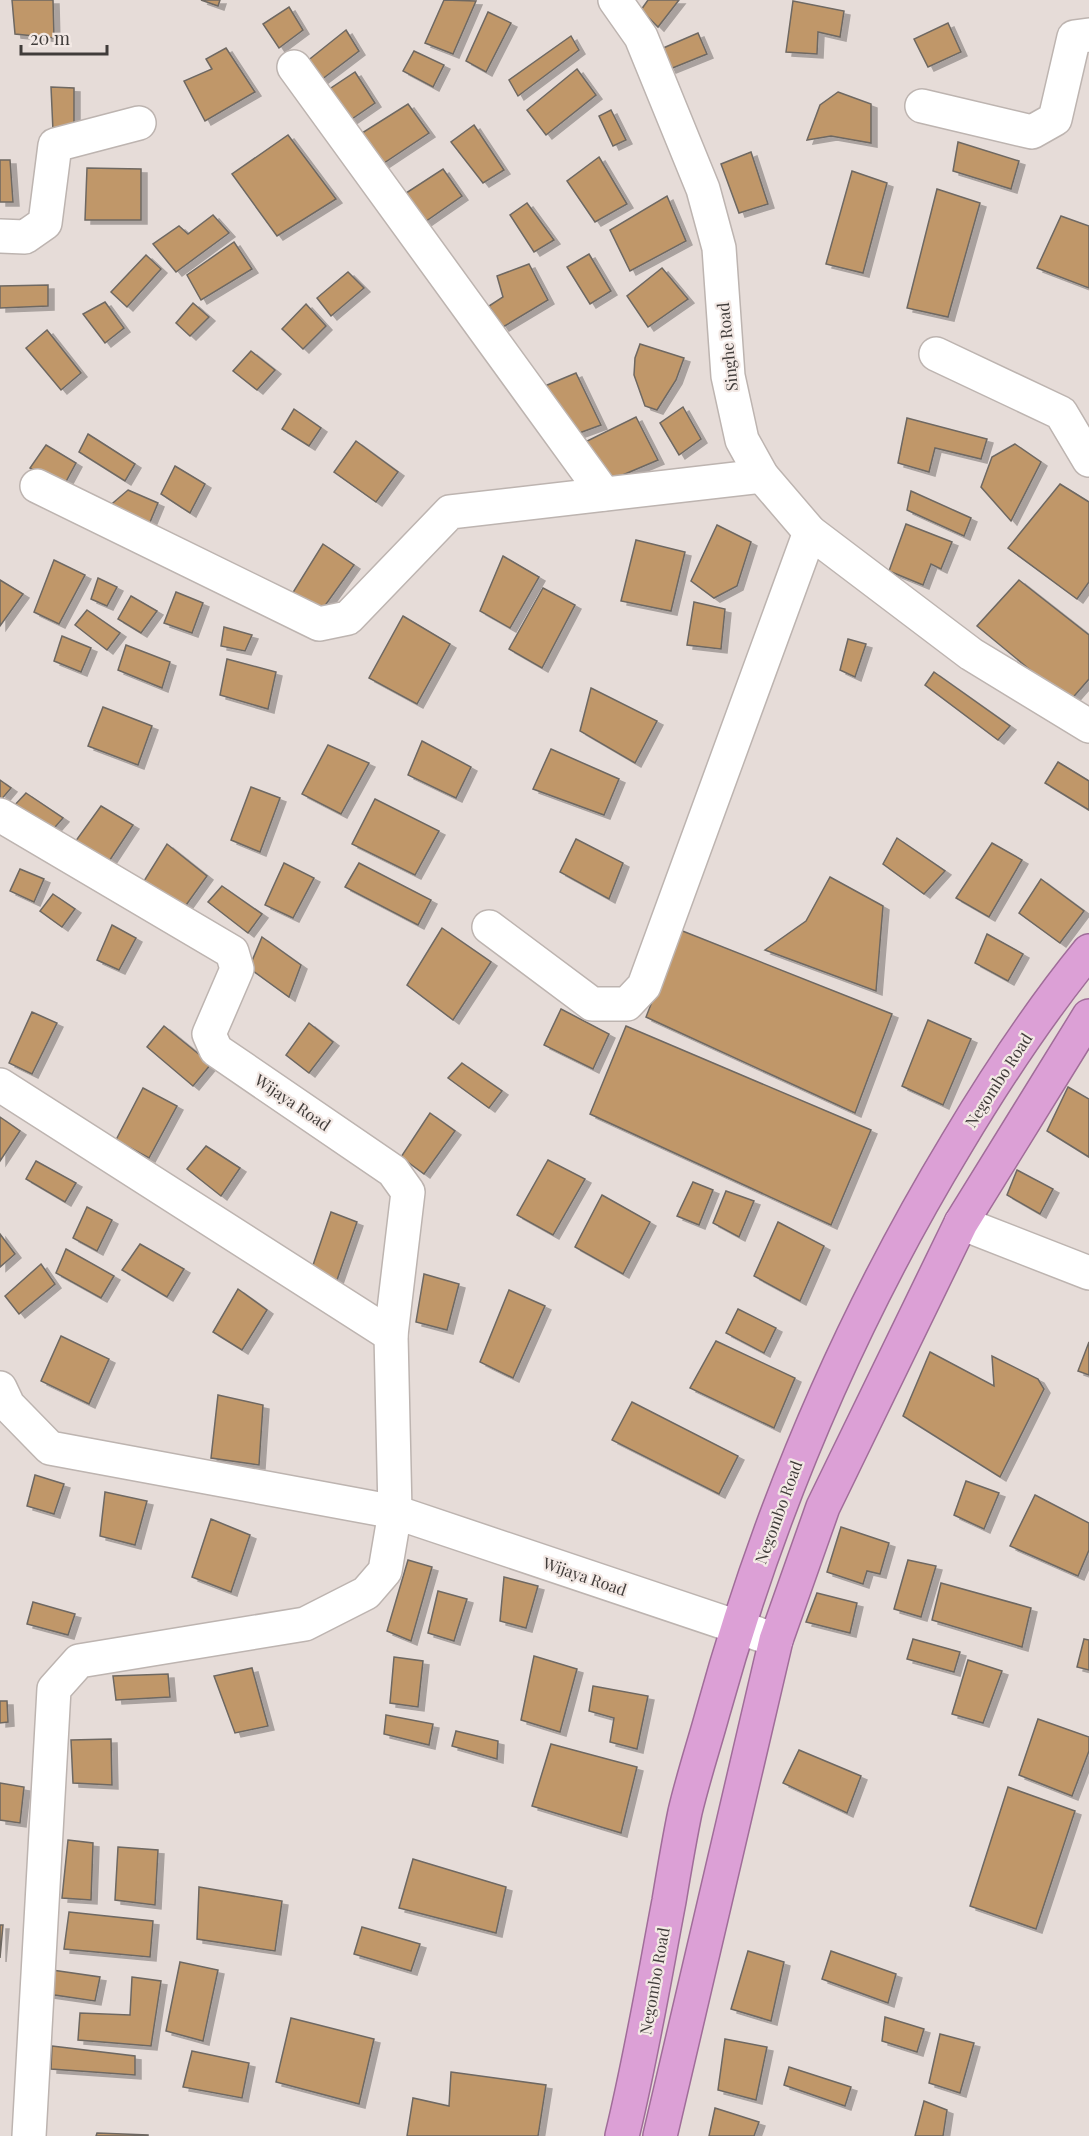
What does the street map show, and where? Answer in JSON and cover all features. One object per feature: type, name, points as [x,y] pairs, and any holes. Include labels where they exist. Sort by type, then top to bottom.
[{"type":"highway","name":"Negombo Road","points":[[622,2136],[637,2073],[685,1811],[737,1627],[792,1472],[867,1304],[921,1203],[985,1097],[1059,988],[1089,951]]},
{"type":"highway","points":[[660,2136],[776,1640],[823,1507],[962,1222],[1089,1016]]},
{"type":"street","name":"Singhe Road","points":[[615,0],[641,37],[703,189],[718,248],[728,376],[742,440],[762,476],[810,532],[970,654],[1089,726]]},
{"type":"street","points":[[922,106],[1032,132],[1055,119],[1074,37],[1089,35]]},
{"type":"street","points":[[294,68],[604,494]]},
{"type":"street","points":[[0,236],[25,237],[45,223],[55,145],[140,123]]},
{"type":"street","points":[[936,354],[1060,412],[1089,460]]},
{"type":"street","points":[[37,486],[319,624],[348,618],[450,512],[762,476]]},
{"type":"street","points":[[489,927],[592,1004],[627,1004],[644,986],[810,532]]},
{"type":"street","name":"Wijaya Road","points":[[0,815],[232,952],[237,969],[209,1034],[216,1050],[393,1171],[408,1192],[391,1335],[394,1512]]},
{"type":"street","points":[[0,1085],[391,1335]]},
{"type":"street","points":[[962,1222],[1089,1273]]},
{"type":"street","name":"Wijaya Road","points":[[0,1388],[8,1405],[50,1448],[394,1512],[776,1640]]},
{"type":"street","points":[[29,2136],[54,1689],[80,1661],[305,1624],[366,1593],[385,1571],[394,1512]]},
{"type":"building","points":[[12,0],[53,0],[54,38],[15,34]]},
{"type":"building","points":[[201,0],[220,0],[218,6]]},
{"type":"building","points":[[444,0],[476,1],[453,54],[425,43]]},
{"type":"building","points":[[648,0],[679,0],[658,27],[641,10]]},
{"type":"building","points":[[793,1],[844,11],[840,37],[818,32],[817,54],[786,52]]},
{"type":"building","points":[[289,7],[303,30],[279,48],[263,24]]},
{"type":"building","points":[[488,12],[511,23],[486,72],[466,61]]},
{"type":"building","points":[[948,23],[961,52],[928,67],[914,39]]},
{"type":"building","points":[[346,30],[359,51],[321,80],[306,62]]},
{"type":"building","points":[[698,33],[707,54],[670,69],[661,49]]},
{"type":"building","points":[[571,36],[579,50],[518,96],[509,80]]},
{"type":"building","points":[[226,48],[255,92],[205,121],[184,81],[212,69],[206,59]]},
{"type":"building","points":[[414,51],[444,65],[433,87],[403,71]]},
{"type":"building","points":[[577,69],[596,95],[546,135],[527,110]]},
{"type":"building","points":[[355,72],[375,103],[349,121],[328,90]]},
{"type":"building","points":[[51,87],[74,88],[74,131],[53,131]]},
{"type":"building","points":[[838,92],[871,104],[871,143],[831,136],[807,140],[820,105]]},
{"type":"building","points":[[408,104],[429,133],[381,165],[362,133]]},
{"type":"building","points":[[611,110],[626,140],[613,146],[599,116]]},
{"type":"building","points":[[474,125],[504,170],[483,183],[451,142]]},
{"type":"building","points":[[288,135],[336,199],[277,236],[232,174]]},
{"type":"building","points":[[958,142],[1019,161],[1011,189],[953,171]]},
{"type":"building","points":[[751,152],[768,204],[739,213],[721,164]]},
{"type":"building","points":[[599,157],[627,204],[595,222],[567,181]]},
{"type":"building","points":[[0,160],[10,160],[13,202],[0,202]]},
{"type":"building","points":[[87,168],[141,169],[141,220],[85,220]]},
{"type":"building","points":[[443,169],[462,196],[422,224],[403,195]]},
{"type":"building","points":[[852,171],[887,183],[863,273],[826,264]]},
{"type":"building","points":[[937,189],[980,203],[948,317],[907,308]]},
{"type":"building","points":[[667,196],[686,241],[630,271],[610,230]]},
{"type":"building","points":[[527,203],[554,240],[534,252],[510,215]]},
{"type":"building","points":[[213,215],[229,233],[176,272],[153,244],[179,226],[188,234]]},
{"type":"building","points":[[1061,216],[1089,226],[1089,288],[1037,268]]},
{"type":"building","points":[[234,242],[252,269],[201,300],[187,275]]},
{"type":"building","points":[[589,254],[611,291],[590,304],[567,267]]},
{"type":"building","points":[[146,255],[161,269],[127,307],[111,292]]},
{"type":"building","points":[[529,264],[548,300],[503,327],[489,306],[503,297],[497,276]]},
{"type":"building","points":[[662,268],[688,299],[648,327],[627,296]]},
{"type":"building","points":[[348,272],[364,288],[331,316],[317,298]]},
{"type":"building","points":[[48,285],[48,306],[0,308],[0,286]]},
{"type":"building","points":[[105,302],[124,328],[105,343],[83,314]]},
{"type":"building","points":[[193,303],[209,317],[190,336],[176,323]]},
{"type":"building","points":[[306,304],[326,326],[303,349],[282,329]]},
{"type":"building","points":[[47,330],[81,373],[61,390],[26,348]]},
{"type":"building","points":[[640,344],[684,358],[676,380],[657,410],[645,406],[634,375],[635,358]]},
{"type":"building","points":[[251,351],[275,370],[257,390],[233,371]]},
{"type":"building","points":[[576,373],[601,425],[571,436],[545,386]]},
{"type":"building","points":[[683,407],[701,439],[679,455],[660,423]]},
{"type":"building","points":[[294,409],[321,428],[309,446],[282,429]]},
{"type":"building","points":[[636,417],[658,460],[606,482],[581,444]]},
{"type":"building","points":[[907,418],[987,439],[981,459],[935,448],[929,472],[898,463]]},
{"type":"building","points":[[88,434],[135,464],[125,481],[79,452]]},
{"type":"building","points":[[356,441],[398,472],[376,502],[334,472]]},
{"type":"building","points":[[1015,444],[1041,462],[1011,521],[981,487],[992,457]]},
{"type":"building","points":[[46,445],[76,463],[62,489],[30,468]]},
{"type":"building","points":[[175,466],[205,484],[190,513],[161,494]]},
{"type":"building","points":[[1060,484],[1089,502],[1089,582],[1077,599],[1008,548]]},
{"type":"building","points":[[128,490],[158,503],[148,527],[107,508]]},
{"type":"building","points":[[911,491],[971,518],[964,536],[907,510]]},
{"type":"building","points":[[906,524],[952,542],[941,569],[931,564],[923,585],[889,571]]},
{"type":"building","points":[[717,525],[751,542],[737,586],[714,598],[691,581]]},
{"type":"building","points":[[636,540],[685,552],[671,611],[621,601]]},
{"type":"building","points":[[323,544],[354,565],[319,614],[292,594]]},
{"type":"building","points":[[503,556],[539,577],[510,628],[480,611]]},
{"type":"building","points":[[54,560],[85,575],[59,624],[34,612]]},
{"type":"building","points":[[98,578],[117,587],[107,606],[91,599]]},
{"type":"building","points":[[0,580],[23,594],[0,626]]},
{"type":"building","points":[[1019,580],[1089,635],[1089,679],[1069,702],[977,626]]},
{"type":"building","points":[[543,588],[575,605],[542,668],[509,649]]},
{"type":"building","points":[[176,592],[203,603],[192,633],[164,623]]},
{"type":"building","points":[[131,596],[157,611],[141,633],[118,619]]},
{"type":"building","points":[[694,602],[725,609],[721,649],[687,645]]},
{"type":"building","points":[[87,610],[120,633],[107,650],[75,625]]},
{"type":"building","points":[[403,616],[450,644],[417,704],[369,678]]},
{"type":"building","points":[[224,627],[252,635],[245,651],[221,646]]},
{"type":"building","points":[[62,636],[91,648],[81,672],[54,661]]},
{"type":"building","points":[[848,639],[866,644],[855,677],[840,670]]},
{"type":"building","points":[[126,645],[170,662],[162,688],[118,670]]},
{"type":"building","points":[[227,659],[276,672],[268,709],[220,695]]},
{"type":"building","points":[[934,672],[1010,726],[998,740],[925,685]]},
{"type":"building","points":[[591,688],[657,721],[635,763],[580,731]]},
{"type":"building","points":[[103,707],[152,726],[138,765],[88,746]]},
{"type":"building","points":[[422,741],[471,767],[456,798],[408,775]]},
{"type":"building","points":[[328,745],[369,763],[341,814],[302,794]]},
{"type":"building","points":[[551,749],[619,779],[604,815],[533,789]]},
{"type":"building","points":[[1058,762],[1089,781],[1089,810],[1045,783]]},
{"type":"building","points":[[0,780],[11,788],[0,801]]},
{"type":"building","points":[[251,787],[280,798],[260,852],[231,840]]},
{"type":"building","points":[[26,793],[63,818],[49,834],[11,809]]},
{"type":"building","points":[[375,799],[439,831],[415,875],[352,844]]},
{"type":"building","points":[[101,806],[133,825],[106,866],[75,842]]},
{"type":"building","points":[[897,838],[945,871],[924,894],[883,864]]},
{"type":"building","points":[[576,839],[623,863],[609,899],[560,872]]},
{"type":"building","points":[[992,843],[1022,860],[989,917],[956,898]]},
{"type":"building","points":[[167,844],[207,876],[184,908],[144,881]]},
{"type":"building","points":[[284,863],[314,878],[293,918],[265,905]]},
{"type":"building","points":[[359,863],[431,900],[418,925],[345,887]]},
{"type":"building","points":[[20,869],[44,879],[34,902],[10,891]]},
{"type":"building","points":[[830,877],[883,906],[876,991],[765,950],[806,921]]},
{"type":"building","points":[[1041,879],[1084,911],[1060,943],[1019,913]]},
{"type":"building","points":[[222,886],[262,914],[248,933],[208,902]]},
{"type":"building","points":[[53,894],[75,909],[62,927],[40,911]]},
{"type":"building","points":[[112,925],[136,938],[119,970],[97,960]]},
{"type":"building","points":[[442,928],[491,962],[453,1020],[407,985]]},
{"type":"building","points":[[680,930],[892,1014],[855,1113],[646,1017]]},
{"type":"building","points":[[987,934],[1023,954],[1008,981],[975,963]]},
{"type":"building","points":[[262,937],[301,965],[289,997],[249,968]]},
{"type":"building","points":[[561,1009],[609,1034],[593,1069],[544,1045]]},
{"type":"building","points":[[32,1012],[57,1023],[32,1074],[9,1063]]},
{"type":"building","points":[[928,1020],[971,1039],[943,1105],[902,1086]]},
{"type":"building","points":[[309,1023],[333,1042],[309,1073],[286,1055]]},
{"type":"building","points":[[164,1026],[211,1064],[193,1086],[147,1047]]},
{"type":"building","points":[[626,1026],[871,1130],[831,1225],[590,1114]]},
{"type":"building","points":[[462,1063],[502,1091],[489,1108],[448,1078]]},
{"type":"building","points":[[1068,1087],[1089,1099],[1089,1157],[1047,1131]]},
{"type":"building","points":[[143,1088],[177,1106],[149,1158],[116,1140]]},
{"type":"building","points":[[430,1113],[455,1131],[424,1174],[401,1157]]},
{"type":"building","points":[[0,1117],[20,1131],[0,1161]]},
{"type":"building","points":[[206,1146],[240,1168],[221,1196],[187,1169]]},
{"type":"building","points":[[548,1160],[585,1179],[553,1235],[517,1215]]},
{"type":"building","points":[[36,1161],[76,1183],[65,1202],[26,1179]]},
{"type":"building","points":[[1017,1170],[1053,1189],[1040,1214],[1007,1195]]},
{"type":"building","points":[[693,1182],[713,1190],[699,1225],[677,1216]]},
{"type":"building","points":[[726,1191],[754,1201],[739,1237],[713,1223]]},
{"type":"building","points":[[602,1195],[650,1222],[623,1274],[575,1247]]},
{"type":"building","points":[[87,1207],[112,1220],[97,1251],[73,1238]]},
{"type":"building","points":[[331,1212],[357,1222],[337,1280],[311,1271]]},
{"type":"building","points":[[778,1222],[824,1246],[800,1301],[754,1276]]},
{"type":"building","points":[[0,1234],[15,1254],[0,1267]]},
{"type":"building","points":[[140,1244],[184,1269],[167,1297],[122,1270]]},
{"type":"building","points":[[66,1249],[114,1276],[101,1298],[56,1273]]},
{"type":"building","points":[[41,1264],[55,1284],[19,1314],[5,1296]]},
{"type":"building","points":[[424,1274],[459,1284],[447,1330],[416,1322]]},
{"type":"building","points":[[238,1289],[267,1310],[242,1350],[213,1332]]},
{"type":"building","points":[[509,1290],[545,1306],[513,1378],[480,1362]]},
{"type":"building","points":[[738,1309],[776,1328],[764,1353],[726,1333]]},
{"type":"building","points":[[61,1336],[109,1359],[89,1404],[41,1381]]},
{"type":"building","points":[[716,1341],[795,1378],[774,1428],[690,1388]]},
{"type":"building","points":[[1089,1342],[1089,1375],[1078,1371]]},
{"type":"building","points":[[930,1352],[994,1386],[992,1356],[1038,1379],[1044,1389],[1000,1477],[903,1416]]},
{"type":"building","points":[[218,1395],[263,1405],[259,1465],[211,1458]]},
{"type":"building","points":[[632,1402],[738,1456],[719,1494],[612,1440]]},
{"type":"building","points":[[35,1475],[64,1484],[54,1514],[27,1506]]},
{"type":"building","points":[[966,1481],[999,1493],[984,1529],[954,1515]]},
{"type":"building","points":[[105,1492],[147,1501],[135,1545],[100,1536]]},
{"type":"building","points":[[1035,1495],[1089,1523],[1089,1550],[1078,1576],[1010,1546]]},
{"type":"building","points":[[211,1519],[250,1535],[231,1592],[192,1577]]},
{"type":"building","points":[[841,1527],[889,1543],[880,1574],[867,1571],[863,1584],[827,1572]]},
{"type":"building","points":[[408,1560],[432,1567],[411,1641],[387,1631]]},
{"type":"building","points":[[908,1560],[936,1566],[921,1617],[894,1609]]},
{"type":"building","points":[[504,1577],[538,1586],[526,1628],[500,1621]]},
{"type":"building","points":[[941,1583],[1031,1608],[1022,1647],[932,1620]]},
{"type":"building","points":[[438,1591],[467,1599],[454,1641],[428,1633]]},
{"type":"building","points":[[817,1593],[857,1603],[850,1633],[806,1622]]},
{"type":"building","points":[[33,1602],[75,1614],[68,1635],[27,1624]]},
{"type":"building","points":[[913,1639],[960,1652],[954,1672],[907,1659]]},
{"type":"building","points":[[1084,1639],[1089,1640],[1089,1670],[1077,1667]]},
{"type":"building","points":[[534,1656],[577,1669],[560,1732],[521,1720]]},
{"type":"building","points":[[394,1657],[423,1661],[418,1707],[390,1703]]},
{"type":"building","points":[[968,1660],[1002,1671],[983,1723],[952,1714]]},
{"type":"building","points":[[252,1668],[268,1726],[235,1733],[214,1676]]},
{"type":"building","points":[[168,1674],[170,1697],[116,1700],[113,1676]]},
{"type":"building","points":[[593,1686],[648,1696],[637,1749],[610,1742],[614,1718],[589,1711]]},
{"type":"building","points":[[0,1701],[7,1701],[8,1722],[0,1723]]},
{"type":"building","points":[[386,1715],[433,1724],[429,1745],[384,1734]]},
{"type":"building","points":[[1038,1719],[1089,1737],[1089,1751],[1072,1796],[1019,1775]]},
{"type":"building","points":[[456,1731],[498,1741],[497,1759],[452,1746]]},
{"type":"building","points":[[111,1739],[112,1785],[73,1783],[71,1740]]},
{"type":"building","points":[[551,1744],[637,1767],[621,1833],[532,1806]]},
{"type":"building","points":[[799,1750],[861,1776],[847,1813],[783,1783]]},
{"type":"building","points":[[0,1783],[24,1787],[20,1823],[0,1820]]},
{"type":"building","points":[[1008,1787],[1075,1811],[1036,1929],[970,1906]]},
{"type":"building","points":[[68,1840],[93,1843],[91,1900],[62,1898]]},
{"type":"building","points":[[118,1847],[158,1850],[155,1905],[115,1900]]},
{"type":"building","points":[[413,1859],[506,1887],[496,1933],[399,1908]]},
{"type":"building","points":[[199,1887],[282,1901],[275,1951],[197,1939]]},
{"type":"building","points":[[69,1912],[153,1921],[150,1957],[64,1949]]},
{"type":"building","points":[[0,1925],[3,1925],[0,1958]]},
{"type":"building","points":[[362,1927],[420,1944],[411,1971],[354,1954]]},
{"type":"building","points":[[748,1951],[784,1962],[771,2021],[731,2009]]},
{"type":"building","points":[[831,1951],[896,1974],[888,2003],[822,1979]]},
{"type":"building","points":[[180,1962],[218,1970],[203,2041],[166,2031]]},
{"type":"building","points":[[52,1970],[100,1977],[95,2001],[48,1994]]},
{"type":"building","points":[[132,1977],[161,1981],[151,2046],[78,2040],[80,2013],[130,2015]]},
{"type":"building","points":[[885,2017],[924,2029],[917,2052],[882,2041]]},
{"type":"building","points":[[291,2018],[374,2039],[359,2104],[276,2082]]},
{"type":"building","points":[[940,2034],[974,2043],[960,2093],[929,2083]]},
{"type":"building","points":[[725,2039],[767,2047],[756,2100],[718,2090]]},
{"type":"building","points":[[52,2046],[135,2056],[135,2075],[51,2069]]},
{"type":"building","points":[[192,2051],[249,2063],[242,2098],[183,2087]]},
{"type":"building","points":[[789,2067],[851,2087],[845,2106],[784,2085]]},
{"type":"building","points":[[451,2072],[546,2085],[538,2136],[407,2136],[413,2098],[449,2106]]},
{"type":"building","points":[[924,2101],[947,2110],[943,2136],[915,2136]]},
{"type":"building","points":[[715,2108],[759,2122],[754,2136],[709,2136]]},
{"type":"building","points":[[97,2133],[148,2135],[148,2136],[96,2136]]}]
